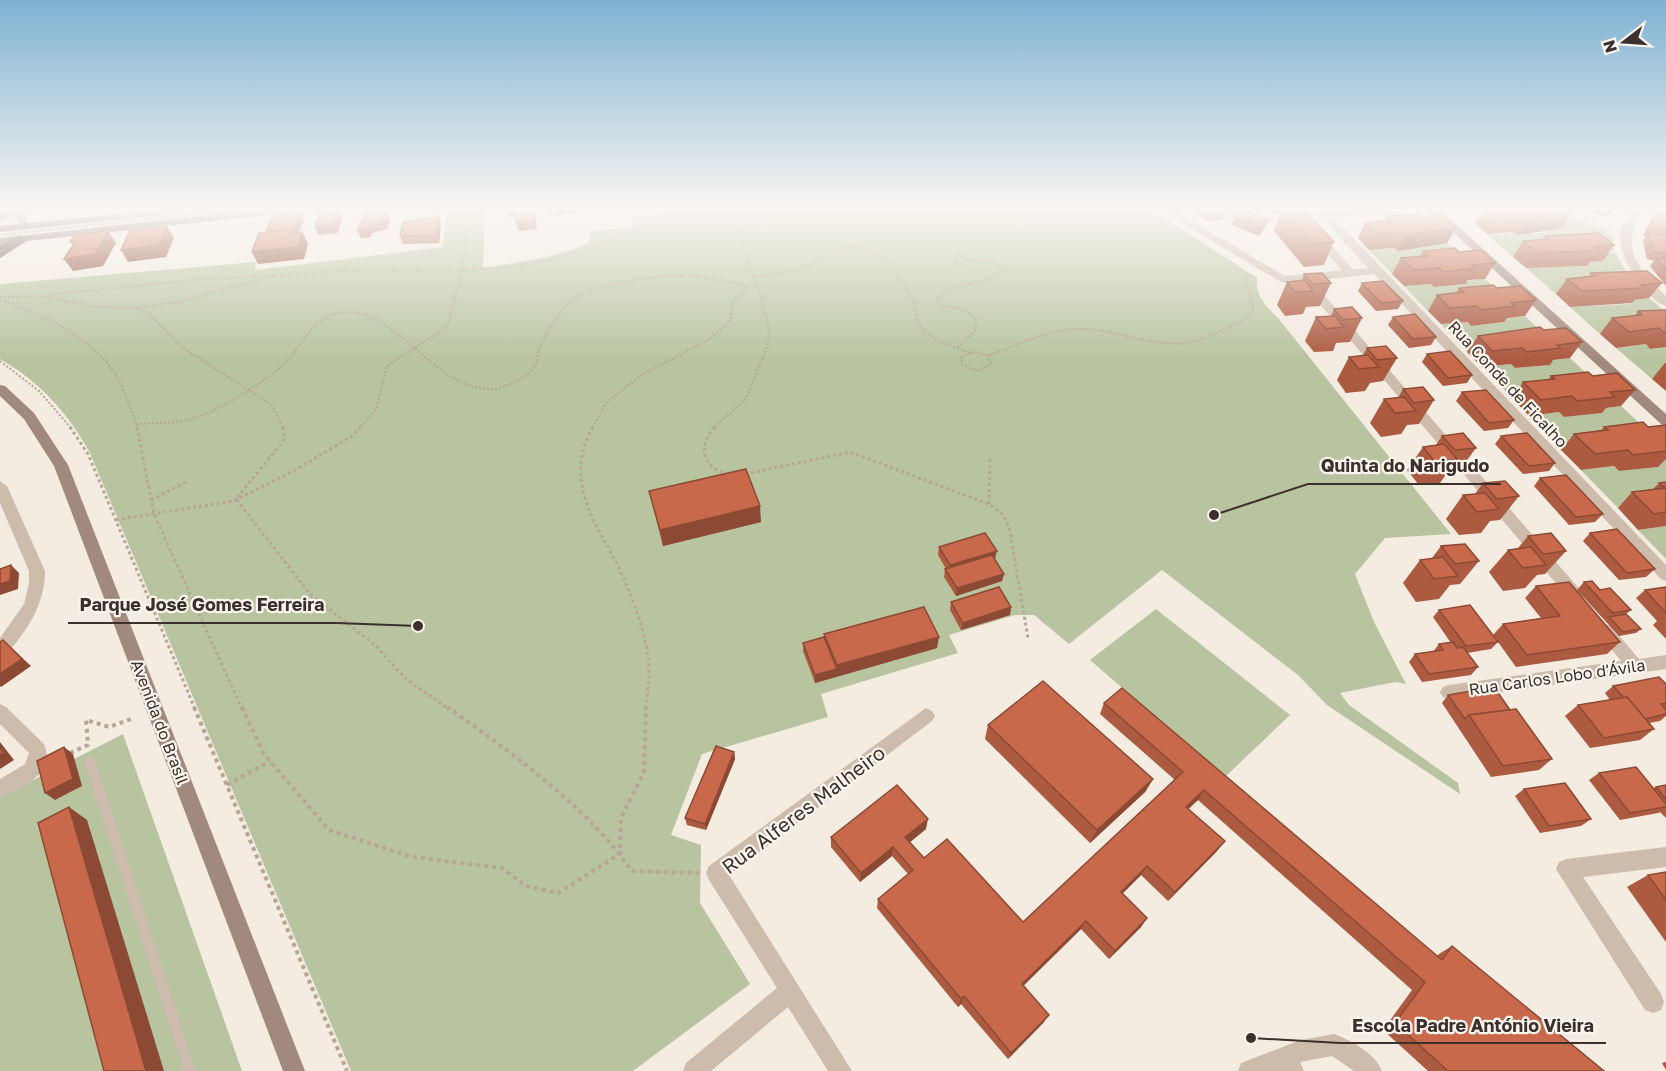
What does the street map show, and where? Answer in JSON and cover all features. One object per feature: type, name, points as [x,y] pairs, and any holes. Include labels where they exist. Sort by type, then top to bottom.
[{"type":"main road","points":[[1489,260],[1666,421]]},
{"type":"main road","name":"Avenida do Brasil","points":[[0,389],[41,431],[61,465],[294,1071]]},
{"type":"street","points":[[1338,260],[1350,273]]},
{"type":"street","name":"Rua Conde de Ficalho","points":[[1368,260],[1666,575]]},
{"type":"street","points":[[1632,260],[1645,281],[1666,302]]},
{"type":"street","points":[[1304,278],[1377,270]]},
{"type":"street","points":[[1304,278],[1635,666]]},
{"type":"street","points":[[0,486],[37,571],[38,585],[35,600],[0,650]]},
{"type":"street","name":"Rua Carlos Lobo d'Ávila","points":[[1449,692],[1666,662]]},
{"type":"street","points":[[0,712],[38,750],[37,763],[32,771],[0,788]]},
{"type":"street","name":"Rua Alferes Malheiro","points":[[841,1071],[716,873],[926,716]]},
{"type":"street","points":[[1653,1002],[1566,869],[1666,857]]},
{"type":"street","points":[[694,1071],[789,992]]},
{"type":"street","points":[[1249,1071],[1286,1065],[1301,1051],[1334,1045],[1359,1060],[1371,1071]]},
{"type":"lane","points":[[1252,260],[1283,279],[1304,278]]},
{"type":"lane","points":[[90,762],[190,1071]]},
{"type":"path","points":[[116,520],[236,499],[295,470],[352,436],[375,410],[387,366],[447,327],[452,316],[463,260]]},
{"type":"path","points":[[0,299],[212,278],[350,270],[463,268],[549,260]]},
{"type":"path","points":[[747,260],[769,339],[749,394],[742,403],[709,431],[704,454],[708,465],[719,472],[743,474],[850,452],[990,504],[1001,513],[1009,526],[1028,638]]},
{"type":"path","points":[[753,277],[793,270],[815,260]]},
{"type":"path","points":[[884,260],[905,285],[914,302],[918,323],[925,331],[957,348],[987,356],[1055,331],[1077,329],[1099,330],[1168,343],[1200,339],[1245,320],[1251,314],[1254,308],[1245,280],[1262,266]]},
{"type":"path","points":[[957,348],[976,330],[976,320],[967,310],[939,305],[936,300],[939,294],[947,289],[991,278],[1003,269],[991,260]]},
{"type":"path","points":[[136,424],[195,418],[280,368],[310,332],[332,315],[360,314],[376,319],[465,385],[489,389],[523,378],[536,363],[540,347],[568,302],[579,295],[616,285],[686,272],[710,274],[747,287],[756,286]]},
{"type":"path","points":[[41,296],[98,307],[136,308],[179,302],[273,276]]},
{"type":"path","points":[[620,854],[621,818],[644,772],[643,735],[649,671],[641,628],[626,584],[583,498],[580,458],[586,439],[606,403],[640,376],[710,339],[731,320],[732,303],[747,287]]},
{"type":"path","points":[[0,299],[31,310],[82,341],[113,371],[127,398],[136,424],[154,514],[208,640],[264,754],[329,830],[412,857],[502,868],[526,886],[558,893],[620,854]]},
{"type":"path","points":[[136,308],[150,315],[183,348],[272,405],[283,424],[284,440],[236,499]]},
{"type":"path","points":[[979,348],[979,353]]},
{"type":"path","points":[[970,352],[965,354],[960,361],[965,370],[978,371],[985,375]]},
{"type":"path","points":[[987,356],[991,364]]},
{"type":"path","points":[[0,361],[39,390],[67,419],[88,454],[347,1071]]},
{"type":"path","points":[[978,371],[991,364],[996,364]]},
{"type":"path","points":[[990,459],[990,504]]},
{"type":"path","points":[[151,500],[188,482]]},
{"type":"path","points":[[236,499],[310,594],[376,646],[406,679],[504,747],[568,803],[620,854],[632,871],[716,873]]},
{"type":"path","points":[[60,758],[88,746],[86,720],[110,727],[130,719]]},
{"type":"path","points":[[227,785],[270,761]]},
{"type":"green space","points":[[337,260],[483,260],[483,268],[531,260],[1230,260],[1257,278],[1258,290],[1266,305],[1451,534],[1385,538],[1355,574],[1374,622],[1406,684],[1395,682],[1340,693],[1349,705],[1458,783],[1460,794],[1327,705],[1298,675],[1162,570],[1069,644],[1034,615],[1015,615],[949,635],[958,653],[821,694],[828,717],[702,754],[671,835],[701,845],[700,903],[750,984],[633,1071],[351,1071],[90,453],[52,400],[28,378],[0,359],[0,284],[256,262],[255,270]]},
{"type":"green space","points":[[1379,260],[1465,260],[1471,266],[1392,274]]},
{"type":"green space","points":[[1579,260],[1619,260],[1635,286],[1556,294],[1526,268],[1586,266],[1583,263],[1602,261]]},
{"type":"green space","points":[[1485,279],[1510,302],[1428,311],[1404,286],[1431,284],[1435,287]]},
{"type":"green space","points":[[1649,298],[1666,312],[1629,331],[1600,334],[1570,307],[1631,304],[1629,301]]},
{"type":"green space","points":[[1525,316],[1555,344],[1467,352],[1441,324],[1468,322],[1472,326],[1503,322],[1501,319]]},
{"type":"green space","points":[[1646,344],[1651,349],[1666,347],[1666,377],[1652,379],[1616,348]]},
{"type":"green space","points":[[1570,358],[1604,390],[1512,398],[1482,367],[1511,364],[1516,368],[1549,365],[1546,361]]},
{"type":"green space","points":[[1621,406],[1658,440],[1561,450],[1529,416],[1559,412],[1564,417],[1601,413],[1597,409]]},
{"type":"green space","points":[[1666,459],[1666,496],[1649,504],[1618,508],[1581,470],[1614,466],[1619,471],[1657,467],[1652,460]]},
{"type":"green space","points":[[1666,526],[1666,559],[1638,530]]},
{"type":"green space","points":[[1156,609],[1290,715],[1225,777],[1090,660]]},
{"type":"green space","points":[[123,734],[242,1071],[0,1071],[0,797]]},
{"type":"building","points":[[1403,260],[1492,260],[1495,263],[1472,265],[1475,268],[1443,272],[1440,268],[1413,270]]},
{"type":"building","points":[[1658,260],[1666,260],[1666,270]]},
{"type":"building","points":[[1647,271],[1662,283],[1641,285],[1644,288],[1582,291],[1567,279],[1595,276],[1591,273]]},
{"type":"building","points":[[1322,273],[1331,283],[1313,284],[1304,274]]},
{"type":"building","points":[[1305,280],[1313,291],[1295,292],[1287,282]]},
{"type":"building","points":[[1383,281],[1403,301],[1381,303],[1362,283]]},
{"type":"building","points":[[1493,285],[1497,288],[1520,286],[1536,300],[1511,303],[1515,306],[1481,310],[1477,306],[1450,308],[1437,295],[1464,292],[1459,288]]},
{"type":"building","points":[[1352,307],[1362,318],[1343,320],[1334,309]]},
{"type":"building","points":[[1666,310],[1666,332],[1664,333],[1659,328],[1629,332],[1612,318],[1642,315],[1638,311]]},
{"type":"building","points":[[1415,314],[1436,337],[1413,339],[1393,317]]},
{"type":"building","points":[[1335,316],[1344,327],[1326,329],[1316,317]]},
{"type":"building","points":[[1540,327],[1544,330],[1566,328],[1582,342],[1557,345],[1561,348],[1527,352],[1522,348],[1492,351],[1478,336]]},
{"type":"building","points":[[1386,346],[1397,358],[1377,360],[1367,348]]},
{"type":"building","points":[[1450,351],[1472,375],[1448,378],[1427,354]]},
{"type":"building","points":[[1368,355],[1379,367],[1359,369],[1349,357]]},
{"type":"building","points":[[1588,372],[1593,376],[1617,373],[1635,390],[1610,392],[1615,397],[1577,401],[1572,396],[1541,400],[1523,382],[1555,379],[1551,376]]},
{"type":"building","points":[[1423,387],[1434,400],[1414,403],[1403,389]]},
{"type":"building","points":[[1486,390],[1514,420],[1489,423],[1462,392]]},
{"type":"building","points":[[1404,397],[1416,411],[1395,413],[1384,399]]},
{"type":"building","points":[[1643,422],[1648,427],[1666,425],[1666,451],[1633,455],[1628,450],[1595,454],[1574,434],[1608,430],[1604,427]]},
{"type":"building","points":[[1463,433],[1476,448],[1455,450],[1442,436]]},
{"type":"building","points":[[1527,433],[1555,463],[1529,466],[1501,436]]},
{"type":"building","points":[[1444,444],[1457,459],[1435,462],[1423,447]]},
{"type":"building","points":[[746,469],[760,506],[660,530],[649,491]]},
{"type":"building","points":[[1566,475],[1603,514],[1576,517],[1540,478]]},
{"type":"building","points":[[1505,481],[1519,496],[1497,499],[1483,483]]},
{"type":"building","points":[[1666,482],[1666,512],[1654,514],[1632,492],[1665,488],[1659,483]]},
{"type":"building","points":[[1485,493],[1499,509],[1477,512],[1463,495]]},
{"type":"building","points":[[1617,529],[1655,569],[1627,573],[1590,533]]},
{"type":"building","points":[[985,533],[997,551],[950,565],[939,547]]},
{"type":"building","points":[[1551,533],[1566,551],[1543,554],[1528,536]]},
{"type":"building","points":[[1465,544],[1479,561],[1455,564],[1441,546]]},
{"type":"building","points":[[1531,547],[1546,565],[1523,568],[1508,550]]},
{"type":"building","points":[[992,555],[1004,574],[957,588],[945,569]]},
{"type":"building","points":[[1443,557],[1458,576],[1434,579],[1420,560]]},
{"type":"building","points":[[11,565],[10,581],[0,584],[0,569]]},
{"type":"building","points":[[1592,581],[1600,590],[1610,588],[1631,610],[1613,613],[1584,582]]},
{"type":"building","points":[[1569,582],[1620,642],[1527,655],[1503,624],[1560,616],[1536,586]]},
{"type":"building","points":[[999,587],[1011,607],[963,623],[951,602]]},
{"type":"building","points":[[1666,587],[1666,613],[1645,590]]},
{"type":"building","points":[[1470,605],[1498,642],[1466,646],[1439,610]]},
{"type":"building","points":[[924,607],[939,637],[837,665],[824,634]]},
{"type":"building","points":[[1626,614],[1641,629],[1623,632],[1609,617]]},
{"type":"building","points":[[824,637],[837,669],[815,675],[803,643]]},
{"type":"building","points":[[3,640],[22,659],[0,674],[0,642]]},
{"type":"building","points":[[1453,642],[1457,648],[1463,647],[1478,667],[1429,674],[1415,654],[1443,650],[1439,644]]},
{"type":"building","points":[[1659,677],[1666,684],[1666,703],[1661,704],[1666,714],[1645,719],[1627,697],[1624,698],[1613,686]]},
{"type":"building","points":[[1043,681],[1153,779],[1097,830],[988,725]]},
{"type":"building","points":[[1494,687],[1510,710],[1469,715],[1465,719],[1448,695]]},
{"type":"building","points":[[1122,688],[1442,960],[1452,946],[1604,1071],[1448,1071],[1395,1023],[1425,982],[1204,790],[1186,807],[1225,841],[1175,892],[1147,866],[1121,892],[1147,918],[1115,951],[1086,921],[1022,984],[1049,1015],[1011,1053],[964,996],[961,999],[878,899],[913,870],[893,847],[861,873],[831,837],[897,785],[928,819],[905,837],[924,858],[947,839],[1023,922],[1183,772],[1104,703]]},
{"type":"building","points":[[1627,697],[1654,729],[1604,738],[1578,705]]},
{"type":"building","points":[[1516,709],[1552,759],[1503,766],[1469,715]]},
{"type":"building","points":[[716,746],[734,752],[705,824],[685,818]]},
{"type":"building","points":[[64,747],[73,779],[45,793],[37,761]]},
{"type":"building","points":[[1636,767],[1666,807],[1630,813],[1599,773]]},
{"type":"building","points":[[1565,783],[1591,819],[1549,826],[1524,789]]},
{"type":"building","points":[[1666,785],[1666,799],[1656,787]]},
{"type":"building","points":[[69,807],[146,1071],[104,1071],[38,823]]},
{"type":"building","points":[[1666,872],[1666,900],[1648,875]]},
{"type":"place","name":"Quinta do Narigudo","points":[[1214,515]]},
{"type":"place","name":"Parque José Gomes Ferreira","points":[[418,626]]},
{"type":"place","name":"Escola Padre António Vieira","points":[[1251,1038]]}]
